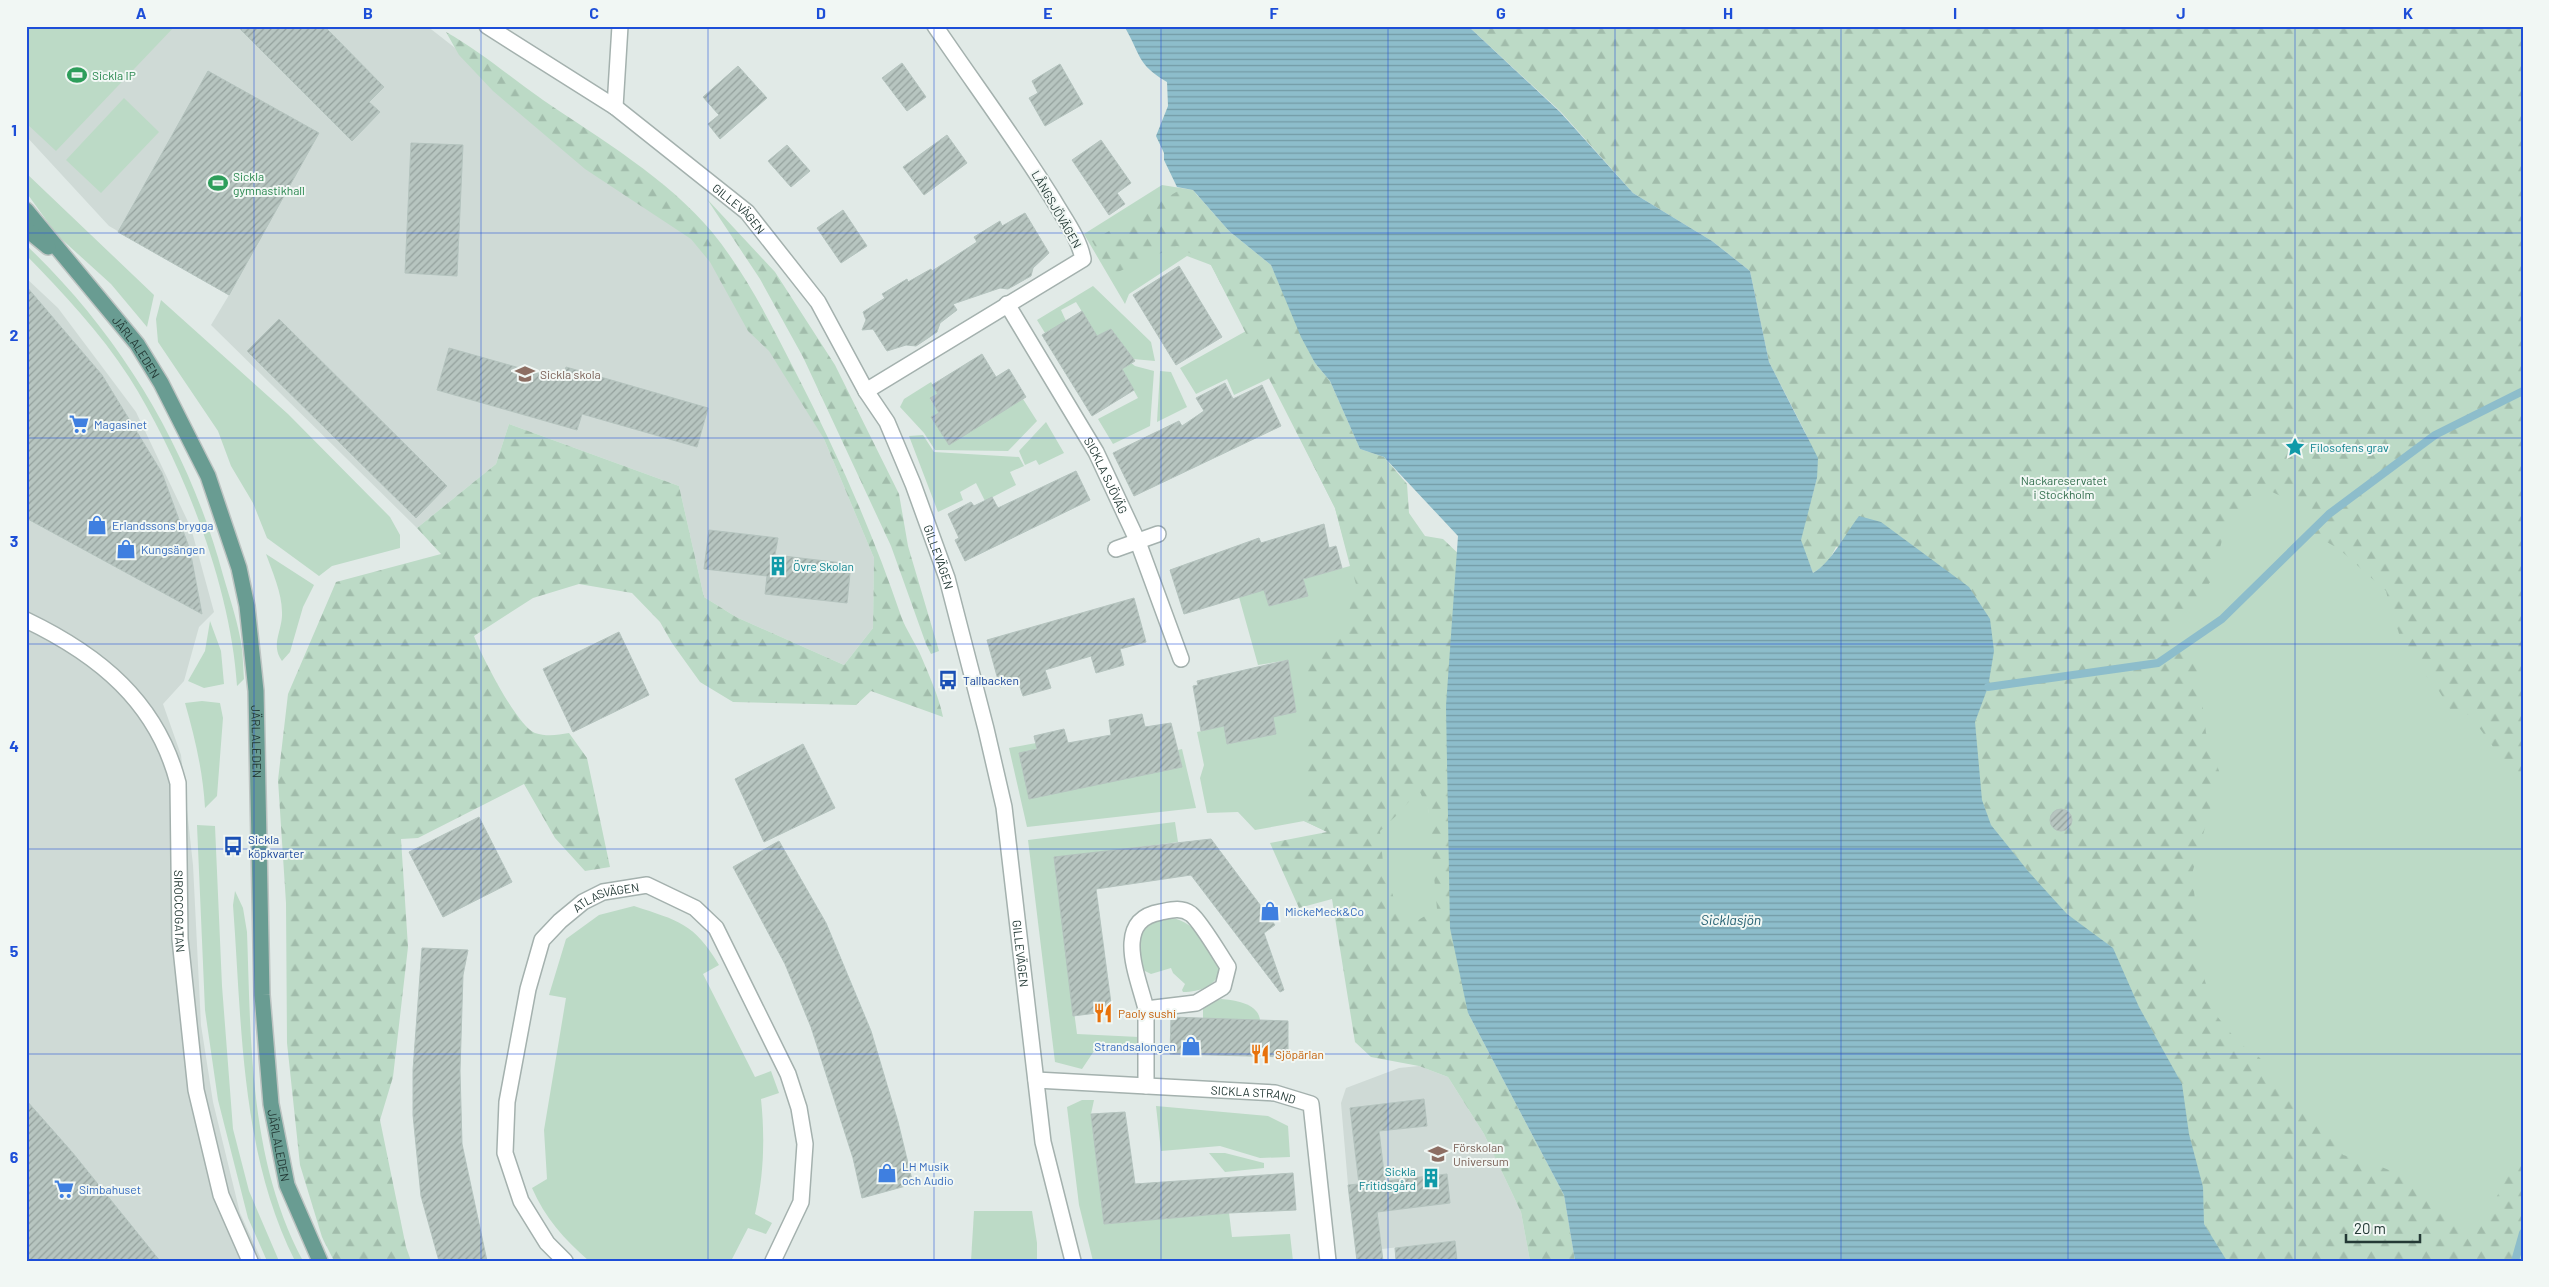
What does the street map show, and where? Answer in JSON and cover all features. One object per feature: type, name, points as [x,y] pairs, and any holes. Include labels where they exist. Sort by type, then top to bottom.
[{"type":"main road","name":"JÄRLALEDEN","points":[[26,210],[136,344],[161,383],[208,476],[239,568],[248,606],[256,691],[262,995],[271,1104],[287,1185],[320,1261]]},
{"type":"main road","name":"JÄRLALEDEN","points":[[26,229],[69,264]]},
{"type":"street","name":"GILLEVÄGEN","points":[[487,26],[615,107],[747,212],[818,302],[866,391],[887,422],[913,484],[943,569],[991,747],[1004,807],[1043,1142],[1073,1261]]},
{"type":"street","points":[[615,107],[620,26]]},
{"type":"street","name":"LÅNGSJÖVÄGEN","points":[[866,391],[1083,259],[1081,249],[1034,170],[935,26]]},
{"type":"street","name":"SICKLA SJÖVÄG","points":[[1007,304],[1096,452],[1138,542],[1181,659]]},
{"type":"street","points":[[1116,549],[1158,534]]},
{"type":"street","name":"SIROCCOGATAN","points":[[26,620],[93,658],[120,680],[140,705],[172,760],[178,782],[180,939],[196,1090],[221,1195],[250,1261]]},
{"type":"street","name":"ATLASVÄGEN","points":[[565,1261],[547,1243],[521,1201],[505,1154],[506,1102],[528,989],[542,940],[560,921],[583,902],[602,892],[647,885],[695,908],[716,928],[788,1074],[799,1108],[805,1144],[802,1193],[801,1202],[773,1261]]},
{"type":"street","points":[[1146,1009],[1196,1003],[1223,987],[1228,967],[1191,914],[1180,909],[1147,914],[1134,927],[1131,945],[1146,1009],[1146,1086]]},
{"type":"street","name":"SICKLA STRAND","points":[[1036,1080],[1275,1093],[1311,1104],[1328,1261]]},
{"type":"shaded area","name":"Sickla skola","points":[[26,26],[427,26],[582,147],[653,189],[755,311],[824,439],[874,558],[873,628],[844,665],[736,617],[704,597],[679,486],[509,424],[496,464],[417,528],[211,325],[229,295],[109,226],[26,136]]},
{"type":"shaded area","points":[[26,278],[58,308],[136,412],[191,528],[214,612],[199,627],[184,681],[163,704],[181,755],[193,865],[201,1025],[213,1102],[240,1213],[262,1261],[26,1261]]},
{"type":"shaded area","name":"Förskolan Universum","points":[[1419,1066],[1448,1077],[1484,1134],[1521,1212],[1530,1261],[1457,1261],[1454,1241],[1382,1249],[1377,1212],[1450,1203],[1447,1174],[1385,1181],[1379,1131],[1427,1126],[1423,1099],[1350,1108],[1359,1184],[1348,1185],[1341,1103],[1346,1088],[1399,1068]]},
{"type":"green space","name":"Sickla IP","points":[[26,26],[175,26],[56,151],[26,123]]},
{"type":"green space","points":[[1468,26],[2523,26],[2523,776],[2502,759],[2470,715],[2450,709],[2436,686],[2404,653],[2398,630],[2393,621],[2386,591],[2339,549],[2313,534],[2302,506],[2268,490],[2245,498],[2224,533],[2211,581],[2171,635],[2198,667],[2206,733],[2220,774],[2192,874],[2204,978],[2216,1015],[2238,1042],[2260,1058],[2290,1102],[2329,1137],[2343,1155],[2372,1163],[2408,1178],[2431,1201],[2472,1229],[2495,1200],[2523,1148],[2523,1261],[2227,1261],[2204,1224],[2203,1187],[2189,1134],[2179,1079],[2139,1007],[2113,948],[2067,914],[2028,871],[1991,825],[1982,800],[1975,722],[1988,687],[1935,562],[1911,544],[1836,547],[1828,563],[1813,573],[1800,540],[1817,478],[1805,432],[1769,362],[1750,271],[1712,241],[1633,193],[1561,112]]},
{"type":"green space","name":"Nackareservatet i Stockholm","points":[[2523,26],[2523,1261],[1861,1261],[1652,710]]},
{"type":"green space","points":[[446,32],[459,39],[654,177],[694,213],[725,248],[748,283],[768,320],[812,404],[840,464],[879,554],[903,621],[919,651],[930,678],[943,717],[871,691],[856,705],[733,702],[700,682],[672,643],[660,622],[632,593],[579,584],[533,598],[474,636],[500,689],[527,728],[535,733],[544,735],[569,733],[587,758],[610,867],[585,871],[555,838],[524,784],[418,838],[401,839],[408,947],[393,1077],[380,1120],[406,1247],[411,1261],[334,1261],[322,1237],[300,1165],[287,1043],[286,903],[278,780],[288,694],[336,582],[441,554],[417,528],[496,464],[509,424],[679,486],[704,597],[736,617],[844,665],[873,628],[874,558],[824,439],[769,351],[748,331],[710,262],[691,239],[585,169],[493,91],[459,55]]},
{"type":"green space","points":[[124,98],[159,132],[101,193],[66,160]]},
{"type":"green space","points":[[26,173],[154,295],[147,327],[111,284],[57,235],[26,192]]},
{"type":"green space","points":[[1162,185],[1193,190],[1286,308],[1358,452],[1449,915],[1402,938],[1328,832],[1304,821],[1255,830],[1238,812],[1207,813],[1200,778],[1204,765],[1197,732],[1224,726],[1227,744],[1276,734],[1274,722],[1269,717],[1296,712],[1288,660],[1258,665],[1239,597],[1264,590],[1269,606],[1308,596],[1303,579],[1350,566],[1335,508],[1270,378],[1234,395],[1227,379],[1196,394],[1180,368],[1246,331],[1211,265],[1187,256],[1129,294],[1125,304],[1084,234]]},
{"type":"green space","points":[[1178,191],[1199,197],[1229,231],[1271,265],[1315,363],[1330,381],[1360,449],[1384,457],[1407,484],[1409,513],[1425,536],[1443,539],[1465,560],[1468,1013],[1564,1195],[1575,1261],[1530,1261],[1521,1212],[1484,1134],[1448,1077],[1419,1066],[1371,1057],[1355,1042],[1332,899],[1299,908],[1270,843],[1327,832],[1304,821],[1309,711],[1307,658],[1340,635],[1357,588],[1335,508],[1211,265],[1177,246],[1111,275],[1092,241]],"holes":[[[1419,790],[1428,809],[1437,909],[1413,923],[1398,912],[1383,863],[1380,831]]]},
{"type":"green space","points":[[707,199],[775,272],[835,365],[899,494],[908,546],[939,651],[931,654],[926,644],[891,546],[803,357],[760,279]]},
{"type":"green space","points":[[26,245],[92,317],[121,356],[147,396],[171,439],[209,528],[234,614],[242,647],[244,679],[237,686],[233,647],[214,566],[185,485],[167,447],[149,410],[118,360],[80,313],[26,255]]},
{"type":"green space","points":[[1093,286],[1151,342],[1155,361],[1133,359],[1111,329],[1097,336],[1076,302],[1061,310],[1066,321],[1045,333],[1037,320]]},
{"type":"green space","points":[[161,300],[288,414],[390,517],[400,535],[400,548],[332,566],[319,576],[267,538],[253,503],[231,466],[218,431],[158,342],[156,319]]},
{"type":"green space","points":[[1131,363],[1135,366],[1154,371],[1150,426],[1113,444],[1098,419],[1138,398],[1122,369]]},
{"type":"green space","points":[[1160,371],[1171,372],[1187,407],[1157,422]]},
{"type":"green space","points":[[931,382],[938,394],[930,399],[939,413],[932,417],[949,444],[1023,399],[1037,421],[1008,451],[935,450],[924,433],[900,407],[904,399]]},
{"type":"green space","points":[[1046,422],[1064,453],[1039,465],[1036,460],[1025,465],[1019,451]]},
{"type":"green space","points":[[923,435],[934,452],[1019,457],[1024,466],[1010,472],[1016,485],[985,501],[976,483],[960,492],[963,500],[938,512],[909,436]]},
{"type":"green space","points":[[266,554],[314,585],[303,607],[290,652],[282,661],[277,649],[277,643],[282,619],[282,605]]},
{"type":"green space","points":[[210,621],[221,651],[224,684],[204,688],[188,681],[205,651]]},
{"type":"green space","points":[[202,701],[220,703],[223,718],[217,796],[205,808],[198,755],[185,703]]},
{"type":"green space","points":[[1036,743],[1037,749],[1019,753],[1029,798],[1182,767],[1178,750],[1182,749],[1196,808],[1027,827],[1009,748]]},
{"type":"green space","points":[[1175,822],[1178,842],[1054,858],[1077,1034],[1139,1037],[1140,1053],[1094,1051],[1082,1069],[1055,1062],[1028,840]]},
{"type":"green space","points":[[197,825],[215,826],[222,986],[233,1129],[249,1191],[279,1261],[267,1261],[248,1218],[218,1100],[205,1010]]},
{"type":"green space","points":[[235,891],[243,908],[247,932],[252,1058],[263,1142],[272,1183],[285,1222],[303,1261],[295,1261],[277,1219],[263,1176],[254,1131],[242,1041],[233,905]]},
{"type":"green space","points":[[634,906],[684,925],[702,940],[719,965],[703,974],[755,1077],[771,1071],[779,1093],[761,1099],[763,1156],[755,1214],[772,1223],[766,1234],[748,1228],[731,1261],[589,1261],[556,1228],[532,1188],[547,1179],[544,1130],[566,998],[549,995],[566,939],[599,915]]},
{"type":"green space","points":[[1165,917],[1185,923],[1205,942],[1221,968],[1212,984],[1196,991],[1183,992],[1185,984],[1173,973],[1171,968],[1151,974],[1143,970],[1140,943],[1143,932],[1155,922]]},
{"type":"green space","points":[[1221,999],[1250,1006],[1258,1014],[1260,1020],[1203,1019],[1203,1006]]},
{"type":"green space","points":[[1082,1100],[1094,1100],[1091,1114],[1104,1224],[1229,1213],[1232,1237],[1290,1234],[1293,1261],[1093,1261],[1079,1205],[1067,1107]]},
{"type":"green space","points":[[1156,1106],[1268,1116],[1288,1126],[1290,1157],[1260,1158],[1220,1146],[1161,1151]]},
{"type":"green space","points":[[1209,1153],[1225,1153],[1264,1163],[1264,1168],[1225,1172]]},
{"type":"green space","points":[[974,1211],[1032,1211],[1037,1243],[1037,1261],[971,1261]]},
{"type":"water","name":"Sicklasjön","points":[[1124,26],[1468,26],[1560,112],[1633,193],[1712,241],[1750,271],[1769,362],[1818,458],[1817,478],[1801,540],[1813,573],[1832,555],[1859,516],[1881,522],[1969,587],[1990,619],[1994,651],[1988,687],[1975,722],[1982,800],[1991,825],[2028,871],[2067,914],[2113,948],[2139,1007],[2182,1084],[2189,1134],[2203,1187],[2204,1224],[2227,1261],[1575,1261],[1564,1195],[1468,1013],[1450,928],[1446,706],[1458,536],[1384,457],[1360,449],[1330,381],[1315,363],[1301,337],[1271,265],[1229,231],[1193,190],[1177,187],[1164,160],[1164,153],[1156,136],[1168,106],[1167,82],[1144,64]]},
{"type":"building","points":[[237,26],[324,26],[384,87],[369,102],[380,112],[352,141]]},
{"type":"building","points":[[902,63],[926,97],[907,111],[882,78]]},
{"type":"building","points":[[1060,64],[1083,104],[1045,126],[1029,98],[1038,93],[1032,81]]},
{"type":"building","points":[[738,66],[767,98],[720,139],[708,124],[719,115],[703,97]]},
{"type":"building","name":"Sickla gymnastikhall","points":[[208,71],[319,133],[229,295],[118,232]]},
{"type":"building","points":[[947,135],[967,163],[924,195],[903,167]]},
{"type":"building","points":[[1101,140],[1131,183],[1117,193],[1125,204],[1109,215],[1072,160]]},
{"type":"building","points":[[411,143],[463,145],[457,276],[405,273]]},
{"type":"building","points":[[787,145],[810,171],[791,187],[768,161]]},
{"type":"building","points":[[843,210],[867,246],[841,263],[817,228]]},
{"type":"building","points":[[1025,213],[1049,253],[1033,268],[1031,276],[1008,289],[1000,288],[953,304],[957,310],[940,323],[937,332],[916,346],[906,345],[887,351],[873,329],[862,330],[866,320],[863,312],[885,298],[882,294],[907,279],[908,282],[931,269],[932,271],[977,242],[974,237],[1000,221],[1002,226]]},
{"type":"building","points":[[1179,266],[1222,337],[1176,365],[1133,295]]},
{"type":"building","name":"Magasinet","points":[[26,286],[102,375],[162,473],[190,550],[202,614],[26,518]]},
{"type":"building","points":[[1082,311],[1097,336],[1111,329],[1135,361],[1122,369],[1134,390],[1092,416],[1042,335]]},
{"type":"building","points":[[279,319],[447,486],[416,518],[247,351]]},
{"type":"building","points":[[449,348],[562,380],[566,367],[708,408],[697,447],[582,414],[577,430],[437,390]]},
{"type":"building","points":[[982,354],[996,377],[1009,369],[1026,397],[949,445],[931,417],[939,413],[930,398],[938,394],[932,385]]},
{"type":"building","points":[[1225,383],[1233,399],[1262,385],[1281,426],[1134,496],[1113,453],[1179,421],[1182,426],[1204,411],[1196,398]]},
{"type":"building","points":[[1076,471],[1090,500],[965,561],[955,540],[959,538],[948,514],[971,502],[974,506],[992,497],[998,508]]},
{"type":"building","points":[[1324,524],[1329,548],[1336,546],[1342,568],[1303,579],[1308,596],[1269,606],[1264,590],[1184,614],[1170,570],[1259,538],[1261,543]]},
{"type":"building","name":"Övre Skolan","points":[[709,530],[778,538],[775,555],[851,564],[847,603],[765,594],[767,576],[704,569]]},
{"type":"building","points":[[1134,598],[1146,642],[1120,649],[1124,665],[1096,673],[1091,656],[1045,670],[1051,688],[1023,696],[1018,681],[1000,687],[987,640]]},
{"type":"building","points":[[619,632],[649,695],[573,732],[543,669]]},
{"type":"building","points":[[1288,660],[1296,712],[1273,717],[1276,734],[1227,744],[1224,726],[1201,731],[1193,686],[1198,685],[1197,681]]},
{"type":"building","points":[[1142,714],[1145,727],[1171,723],[1182,767],[1029,799],[1019,753],[1037,749],[1034,736],[1064,729],[1068,743],[1111,735],[1109,720]]},
{"type":"building","points":[[803,744],[835,808],[764,842],[735,779]]},
{"type":"building","points":[[2061,809],[2069,812],[2072,820],[2069,828],[2061,831],[2053,828],[2050,820],[2053,812]]},
{"type":"building","points":[[479,817],[512,882],[443,917],[409,852]]},
{"type":"building","points":[[1211,839],[1275,925],[1264,933],[1284,990],[1280,992],[1191,875],[1096,889],[1112,1011],[1073,1016],[1054,857]]},
{"type":"building","points":[[779,841],[826,923],[871,1031],[898,1122],[913,1184],[862,1198],[853,1158],[811,1027],[785,964],[733,867]]},
{"type":"building","points":[[422,948],[468,950],[463,975],[460,1071],[462,1144],[487,1261],[439,1261],[421,1196],[413,1115],[413,1070]]},
{"type":"building","points":[[1171,1017],[1288,1021],[1288,1057],[1170,1054]]},
{"type":"building","name":"Sickla Fritidsgård","points":[[1424,1099],[1427,1126],[1379,1131],[1385,1181],[1447,1174],[1450,1203],[1377,1212],[1383,1261],[1357,1261],[1348,1185],[1359,1184],[1350,1108]]},
{"type":"building","name":"Simbahuset","points":[[26,1100],[72,1152],[160,1261],[26,1261]]},
{"type":"building","points":[[1125,1112],[1135,1184],[1293,1173],[1296,1210],[1229,1213],[1104,1224],[1091,1114]]},
{"type":"building","points":[[1455,1241],[1457,1261],[1396,1261],[1395,1248]]},
{"type":"waterway","points":[[1988,687],[2158,663],[2222,619],[2329,514],[2435,435],[2523,391]]},
{"type":"waterway","points":[[2515,1261],[2523,1233]]},
{"type":"place","name":"Sickla IP","points":[[77,75]]},
{"type":"place","name":"Sickla gymnastikhall","points":[[218,183]]},
{"type":"place","name":"Sickla skola","points":[[525,374]]},
{"type":"place","name":"Magasinet","points":[[79,424]]},
{"type":"place","name":"Filosofens grav","points":[[2295,447]]},
{"type":"place","name":"Erlandssons brygga","points":[[97,525]]},
{"type":"place","name":"Kungsängen","points":[[126,549]]},
{"type":"place","name":"Övre Skolan","points":[[778,566]]},
{"type":"place","name":"Tallbacken","points":[[948,680]]},
{"type":"place","name":"Sickla köpkvarter","points":[[233,846]]},
{"type":"place","name":"MickeMeck&Co","points":[[1270,911]]},
{"type":"place","name":"Paoly sushi","points":[[1103,1013]]},
{"type":"place","name":"Strandsalongen","points":[[1191,1046]]},
{"type":"place","name":"Sjöpärlan","points":[[1260,1054]]},
{"type":"place","name":"Förskolan Universum","points":[[1438,1154]]},
{"type":"place","name":"LH Musik och Audio","points":[[887,1173]]},
{"type":"place","name":"Sickla Fritidsgård","points":[[1431,1178]]},
{"type":"place","name":"Simbahuset","points":[[64,1189]]}]
